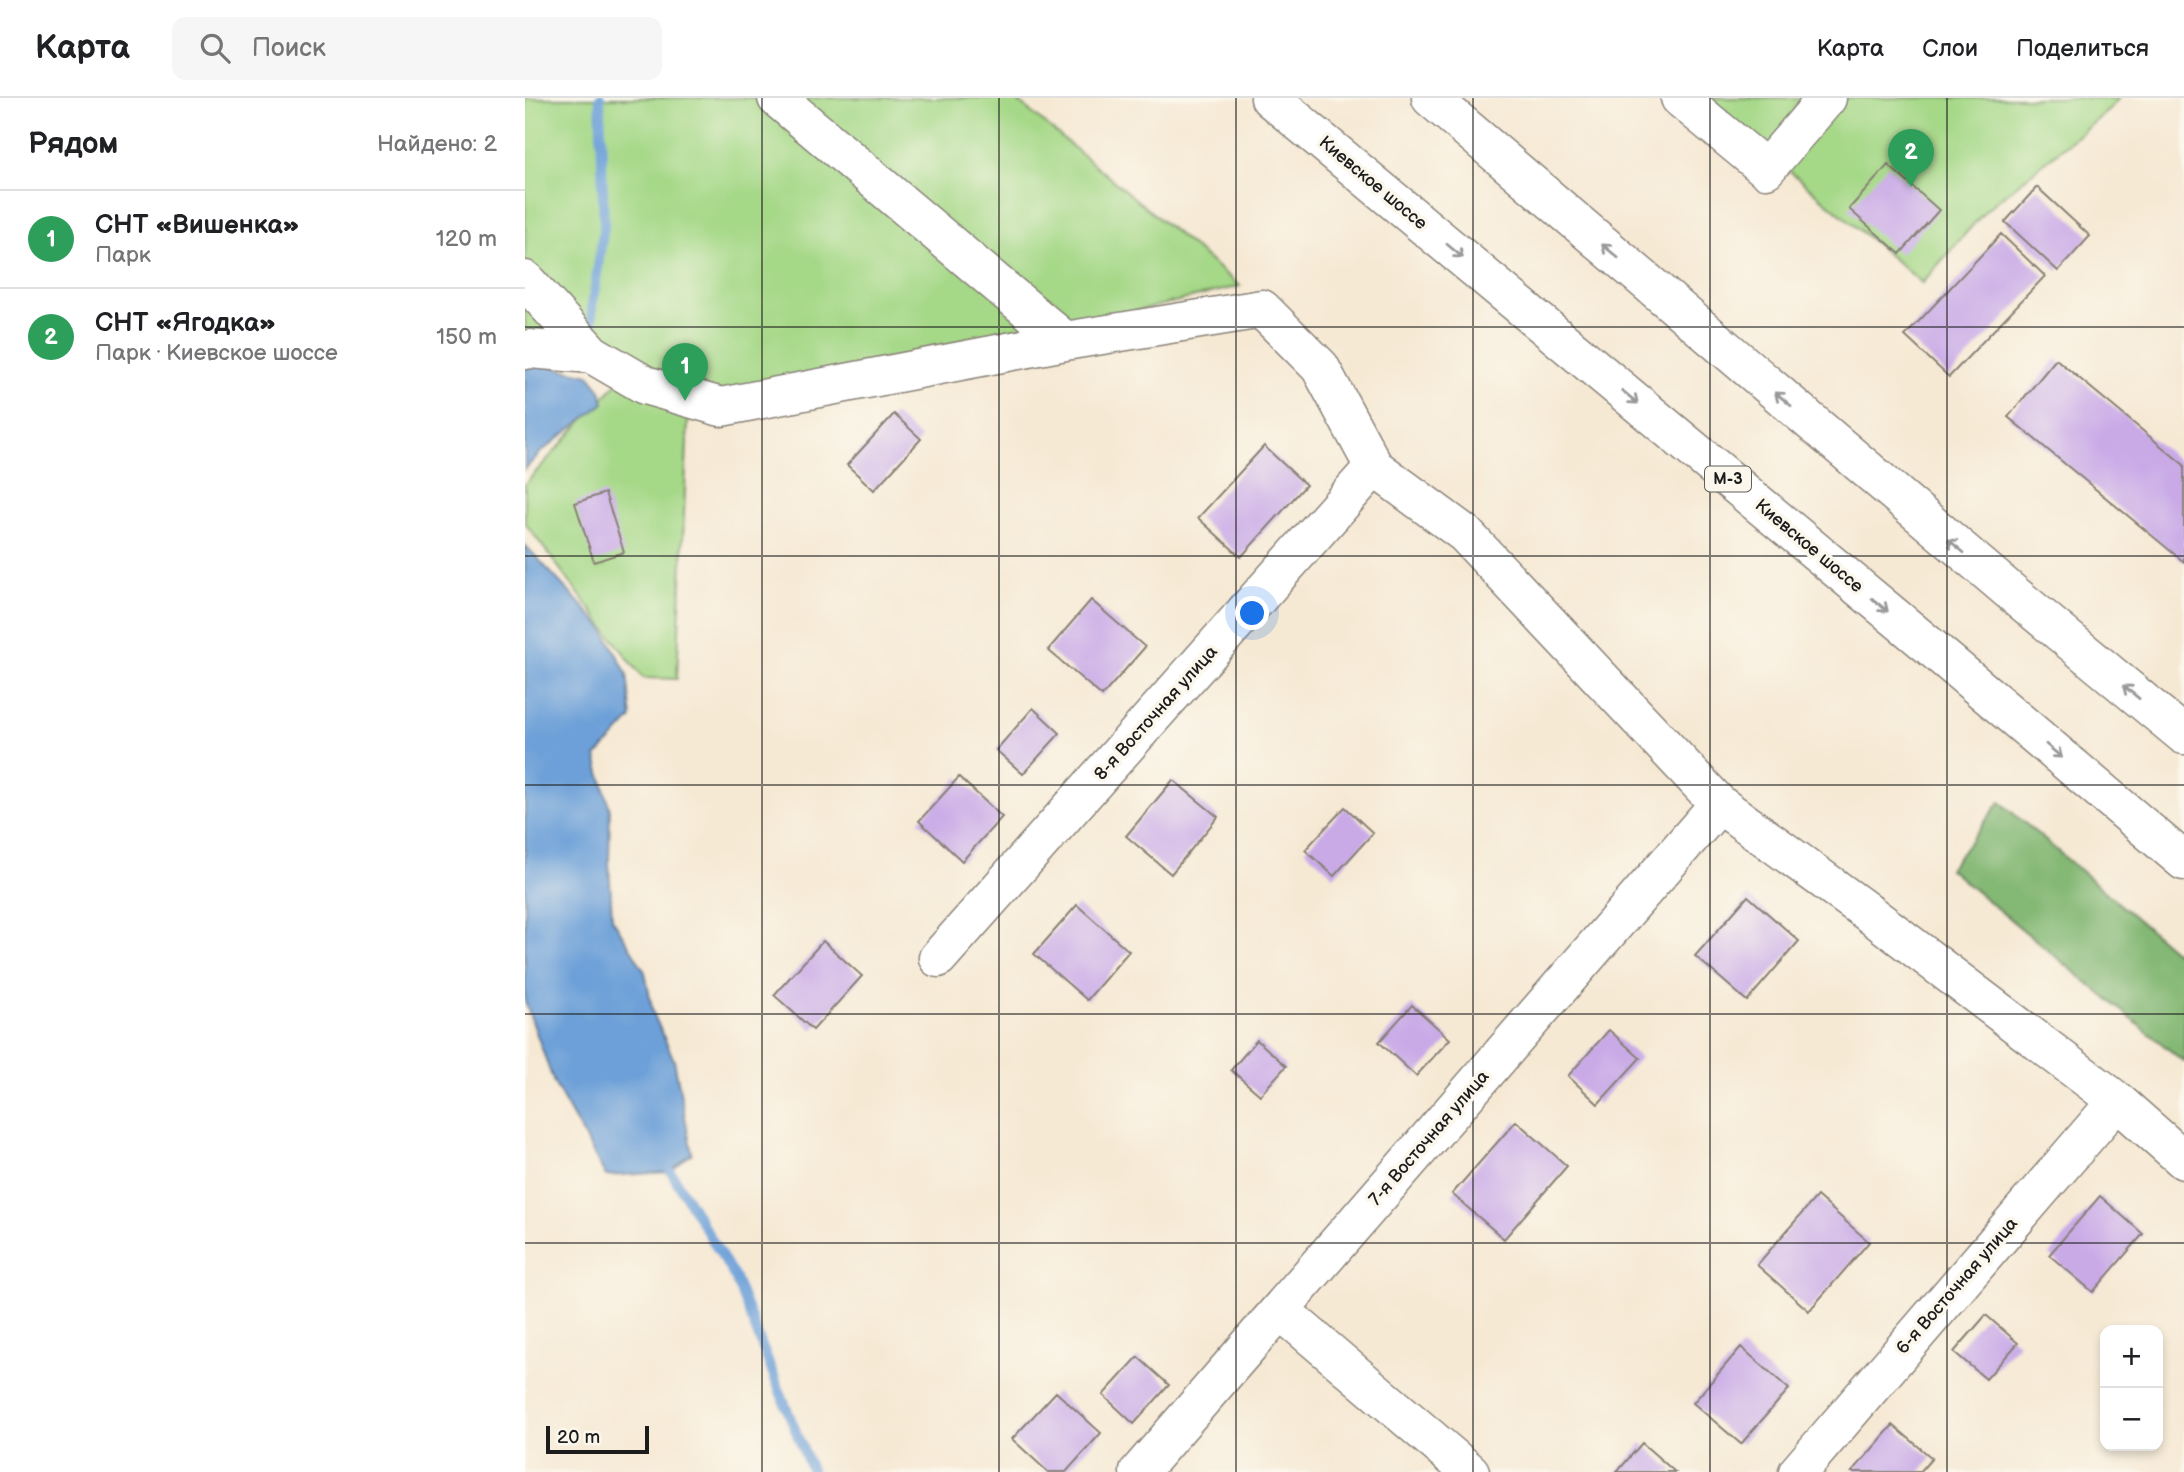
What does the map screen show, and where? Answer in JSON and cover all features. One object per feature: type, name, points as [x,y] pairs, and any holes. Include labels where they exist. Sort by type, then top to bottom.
[{"type":"main road","points":[[777,98],[1065,341]]},
{"type":"main road","name":"Киевское шоссе","points":[[1271,98],[2184,861]]},
{"type":"main road","points":[[1431,98],[2011,592],[2184,735]]},
{"type":"main road","points":[[1680,98],[1766,169],[1827,98]]},
{"type":"main road","points":[[525,280],[592,354],[645,385],[721,407],[1065,341],[1262,309],[1320,367],[1374,467],[1465,534],[1719,804],[1862,908],[2117,1101],[2184,1160]]},
{"type":"main road","points":[[525,351],[529,349],[592,354]]},
{"type":"main road","name":"8-я Восточная улица","points":[[938,958],[1374,467]]},
{"type":"main road","name":"7-я Восточная улица","points":[[1139,1472],[1719,804]]},
{"type":"main road","name":"6-я Восточная улица","points":[[1798,1472],[2117,1101]]},
{"type":"main road","points":[[1280,1310],[1470,1472]]},
{"type":"green space","points":[[525,98],[1014,98],[1240,286],[688,420],[677,679],[643,678],[525,523],[525,484],[627,372],[525,341]]},
{"type":"green space","points":[[1703,98],[2119,98],[2109,110],[1987,209],[1922,283]]},
{"type":"green space","points":[[2000,802],[2184,959],[2184,1062],[1949,869]]},
{"type":"water","points":[[525,361],[589,375],[601,390],[604,403],[541,452],[525,469]]},
{"type":"water","points":[[525,545],[603,628],[627,674],[632,718],[596,757],[610,810],[612,918],[645,972],[653,1013],[674,1060],[692,1153],[670,1172],[606,1176],[554,1083],[525,1001]]},
{"type":"building","points":[[1888,165],[1939,210],[1900,254],[1849,209]]},
{"type":"building","points":[[2037,187],[2090,236],[2058,271],[2005,222]]},
{"type":"building","points":[[2001,234],[2045,276],[1949,377],[1905,336]]},
{"type":"building","points":[[2056,359],[2184,465],[2184,562],[2008,417]]},
{"type":"building","points":[[894,414],[921,439],[874,490],[847,465]]},
{"type":"building","points":[[1264,446],[1306,485],[1241,557],[1198,518]]},
{"type":"building","points":[[605,493],[624,552],[594,562],[575,503]]},
{"type":"building","points":[[1091,600],[1145,647],[1102,696],[1048,650]]},
{"type":"building","points":[[1033,708],[1060,733],[1023,774],[996,750]]},
{"type":"building","points":[[959,777],[1002,817],[962,861],[919,821]]},
{"type":"building","points":[[1173,780],[1218,817],[1171,874],[1126,836]]},
{"type":"building","points":[[1345,807],[1373,833],[1334,876],[1305,850]]},
{"type":"building","points":[[1748,896],[1799,941],[1747,1001],[1695,956]]},
{"type":"building","points":[[1077,905],[1129,951],[1087,1000],[1034,954]]},
{"type":"building","points":[[823,941],[862,976],[813,1030],[774,995]]},
{"type":"building","points":[[1412,1005],[1450,1039],[1416,1076],[1379,1042]]},
{"type":"building","points":[[1609,1030],[1640,1058],[1598,1104],[1568,1076]]},
{"type":"building","points":[[1257,1040],[1286,1066],[1260,1095],[1231,1070]]},
{"type":"building","points":[[1516,1121],[1567,1166],[1504,1239],[1452,1194]]},
{"type":"building","points":[[1817,1196],[1869,1242],[1809,1311],[1757,1265]]},
{"type":"building","points":[[2100,1196],[2143,1234],[2093,1292],[2049,1255]]},
{"type":"building","points":[[1986,1315],[2018,1343],[1986,1379],[1954,1352]]},
{"type":"building","points":[[1741,1347],[1789,1389],[1741,1444],[1693,1403]]},
{"type":"building","points":[[1138,1357],[1169,1385],[1134,1424],[1103,1395]]},
{"type":"building","points":[[1056,1392],[1101,1433],[1066,1472],[1048,1472],[1012,1439]]},
{"type":"building","points":[[1893,1425],[1932,1458],[1920,1472],[1852,1472]]},
{"type":"building","points":[[1642,1443],[1675,1472],[1617,1472]]},
{"type":"waterway","points":[[592,339],[592,307],[604,226],[600,98]]},
{"type":"waterway","points":[[665,1162],[735,1278],[812,1472]]},
{"type":"place","name":"СНТ «Ягодка»","points":[[1911,187]]},
{"type":"place","name":"СНТ «Вишенка»","points":[[685,401]]}]
